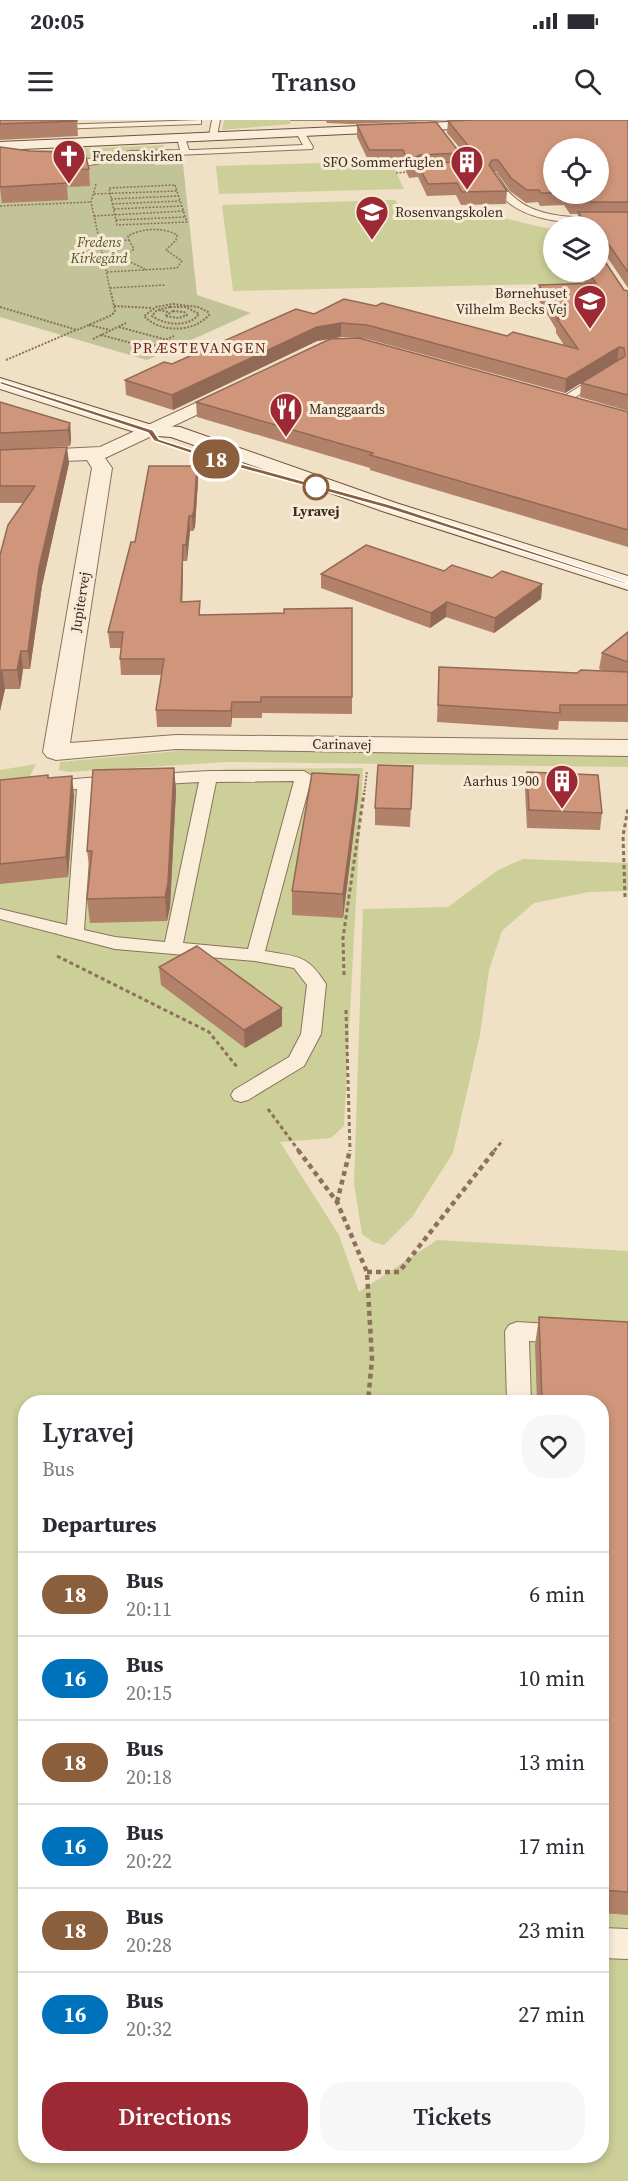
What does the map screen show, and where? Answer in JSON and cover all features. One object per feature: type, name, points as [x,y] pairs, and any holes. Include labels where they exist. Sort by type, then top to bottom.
[{"type":"street","points":[[0,146],[300,132],[405,124],[437,126],[504,124]]},
{"type":"street","points":[[0,382],[150,431],[157,440],[209,457],[389,507],[628,583]]},
{"type":"street","points":[[0,458],[93,455],[114,450],[253,382]]},
{"type":"street","points":[[558,399],[585,407]]},
{"type":"street","name":"Jupitervej","points":[[56,752],[102,468],[93,455]]},
{"type":"street","name":"Carinavej","points":[[56,752],[176,742],[628,748]]},
{"type":"lane","points":[[213,136],[216,120]]},
{"type":"lane","points":[[0,129],[198,122]]},
{"type":"lane","points":[[437,126],[445,138]]},
{"type":"lane","points":[[48,164],[90,162],[131,154],[309,147],[300,132]]},
{"type":"lane","points":[[180,138],[185,152]]},
{"type":"lane","points":[[494,176],[513,202],[527,209],[555,216]]},
{"type":"lane","points":[[609,220],[628,219]]},
{"type":"lane","points":[[558,399],[618,366]]},
{"type":"lane","points":[[173,949],[209,776]]},
{"type":"lane","points":[[0,791],[86,783],[209,776],[304,776],[255,955]]},
{"type":"lane","points":[[75,934],[86,783]]},
{"type":"lane","points":[[0,914],[115,943],[255,955],[300,963],[317,984],[311,1034],[297,1061],[247,1092]]},
{"type":"lane","points":[[519,1395],[517,1332],[584,1335]]},
{"type":"lane","points":[[609,1943],[628,1944]]},
{"type":"path","points":[[396,173],[412,172]]},
{"type":"path","points":[[175,185],[185,217],[116,220],[110,194],[109,188],[175,185]]},
{"type":"path","points":[[0,362],[112,315],[115,311],[91,202],[96,186]]},
{"type":"path","points":[[93,194],[177,191]]},
{"type":"path","points":[[111,199],[178,196]]},
{"type":"path","points":[[112,204],[180,201]]},
{"type":"path","points":[[0,206],[91,202]]},
{"type":"path","points":[[113,210],[182,206]]},
{"type":"path","points":[[94,216],[184,212]]},
{"type":"path","points":[[107,272],[148,270],[177,268],[181,265],[179,258],[166,250],[174,243],[177,235],[167,231],[136,232],[128,236],[134,249],[122,258],[123,260],[148,270]]},
{"type":"path","points":[[100,242],[129,240]]},
{"type":"path","points":[[110,288],[165,285]]},
{"type":"path","points":[[114,306],[153,308],[173,304],[190,305],[204,309],[209,315],[204,321],[190,326],[163,326],[146,319],[146,313],[153,308]]},
{"type":"path","points":[[0,307],[77,330]]},
{"type":"path","points":[[186,307],[199,314],[189,321],[165,322],[152,316],[158,310],[186,307]]},
{"type":"path","points":[[153,308],[168,312],[179,311],[187,315],[173,319],[165,316],[168,312]]},
{"type":"path","points":[[93,339],[126,323]]},
{"type":"path","points":[[89,325],[111,330]]},
{"type":"path","points":[[119,327],[167,340]]},
{"type":"path","points":[[101,335],[150,348]]},
{"type":"path","points":[[141,352],[174,336]]},
{"type":"path","points":[[345,986],[343,938],[368,765]]},
{"type":"path","points":[[625,897],[623,836],[628,808]]},
{"type":"path","points":[[55,955],[210,1032],[247,1092],[337,1202],[367,1272],[372,1359],[369,1395]]},
{"type":"path","points":[[337,1202],[350,1152],[346,1009]]},
{"type":"path","points":[[367,1272],[399,1272],[503,1140]]},
{"type":"green space","points":[[224,120],[289,120],[291,124],[222,130]]},
{"type":"green space","points":[[164,145],[161,151],[87,160],[0,152]]},
{"type":"green space","name":"Fredens Kirkegård","points":[[161,151],[155,165],[183,164],[197,295],[251,313],[147,360],[0,317],[0,152],[87,160]]},
{"type":"green space","points":[[391,161],[404,189],[219,194],[216,166]]},
{"type":"green space","points":[[395,200],[403,209],[414,215],[426,217],[495,216],[543,227],[543,282],[590,283],[233,291],[222,205]]},
{"type":"green space","points":[[189,750],[628,753],[628,767],[227,762],[68,772],[59,770],[60,762]]},
{"type":"green space","points":[[36,764],[30,776],[0,779],[0,770]]},
{"type":"green space","points":[[363,768],[344,1126],[331,1138],[280,1142],[339,1235],[359,1292],[437,1240],[628,1251],[628,2181],[0,2181],[0,789],[229,769]]},
{"type":"green space","points":[[523,859],[628,863],[628,891],[589,892],[534,903],[502,931],[489,970],[480,1035],[453,1153],[412,1217],[384,1245],[373,1242],[362,1234],[354,1184],[363,909],[448,907],[498,870]]},
{"type":"building","points":[[0,120],[77,120],[77,121],[0,124]]},
{"type":"building","points":[[628,120],[628,202],[609,202],[609,138],[543,138],[543,193],[539,190],[527,190],[511,178],[498,160],[492,160],[489,165],[507,191],[462,192],[457,183],[428,184],[418,165],[410,166],[403,150],[369,150],[357,125],[436,122],[460,153],[420,155],[416,157],[416,164],[474,161],[475,154],[448,121]]},
{"type":"building","points":[[0,147],[62,152],[84,149],[89,169],[64,170],[66,183],[0,187]]},
{"type":"building","points":[[578,212],[628,212],[628,272],[609,245],[609,216],[581,216]]},
{"type":"building","points":[[609,268],[624,290],[628,291],[628,395],[581,383],[625,356],[624,348],[619,347],[566,379],[367,325],[341,323],[317,327],[172,395],[125,380],[164,362],[172,364],[296,309],[314,314],[344,299],[376,306],[382,303],[507,336],[513,332],[578,349],[557,319],[559,319],[539,285],[609,282]]},
{"type":"building","points":[[359,338],[628,412],[628,530],[196,402],[330,339]]},
{"type":"building","points":[[0,402],[70,423],[68,430],[0,433]]},
{"type":"building","points":[[67,447],[39,568],[28,651],[21,651],[17,670],[2,670],[0,681],[0,555],[8,525],[35,486],[0,486],[0,450]]},
{"type":"building","points":[[149,466],[197,466],[194,511],[192,516],[189,516],[186,545],[183,545],[181,602],[200,601],[199,615],[284,613],[284,609],[352,608],[352,697],[261,697],[261,702],[232,702],[231,711],[156,710],[164,659],[120,659],[123,632],[108,632],[131,542],[135,542]]},
{"type":"building","points":[[366,545],[444,571],[452,565],[492,578],[502,571],[542,584],[495,618],[447,602],[431,613],[321,574]]},
{"type":"building","points":[[628,632],[628,662],[602,653]]},
{"type":"building","points":[[439,667],[577,673],[581,670],[628,672],[628,705],[560,705],[560,713],[438,705]]},
{"type":"building","points":[[378,765],[413,766],[411,809],[375,808]]},
{"type":"building","points":[[174,768],[168,883],[165,897],[87,899],[92,851],[87,851],[93,770]]},
{"type":"building","points":[[527,772],[598,775],[602,813],[529,810]]},
{"type":"building","points":[[312,773],[359,775],[343,894],[292,891]]},
{"type":"building","points":[[48,775],[48,778],[72,776],[66,857],[0,864],[0,780]]},
{"type":"building","points":[[197,946],[282,1008],[244,1030],[159,967]]},
{"type":"building","points":[[539,1317],[628,1322],[628,1892],[609,1891],[609,1395],[542,1395]]},
{"type":"bus line","name":"18","points":[[0,383],[150,431],[157,440],[209,457],[389,507],[628,583]]},
{"type":"place","name":"Fredenskirken","points":[[69,185]]},
{"type":"place","name":"SFO Sommerfuglen","points":[[467,191]]},
{"type":"place","name":"Rosenvangskolen","points":[[372,241]]},
{"type":"place","name":"Børnehuset Vilhelm Becks Vej","points":[[590,330]]},
{"type":"place","name":"Manggaards","points":[[286,438]]},
{"type":"place","name":"Lyravej","points":[[316,487]]},
{"type":"place","name":"Aarhus 1900","points":[[562,810]]},
{"type":"district","name":"PRÆSTEVANGEN","points":[[200,348]]}]
